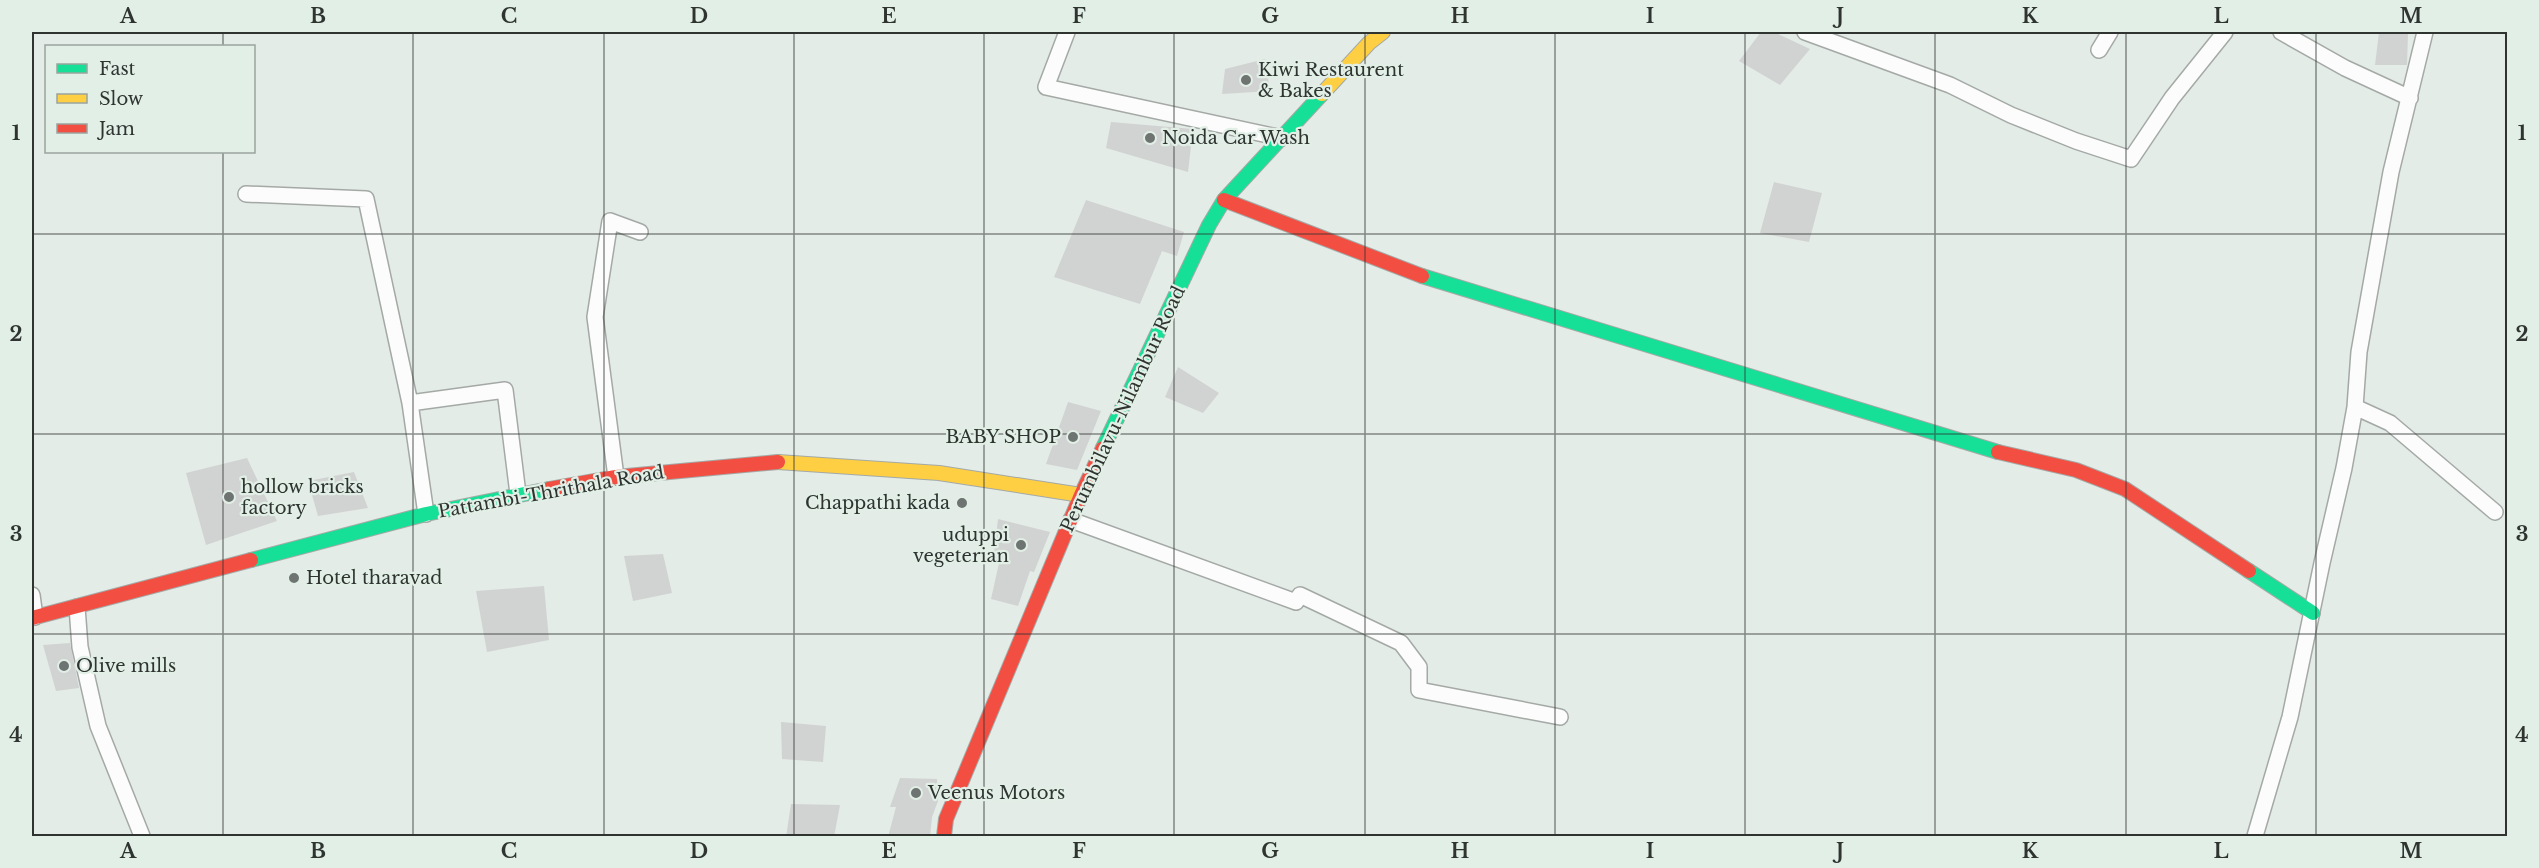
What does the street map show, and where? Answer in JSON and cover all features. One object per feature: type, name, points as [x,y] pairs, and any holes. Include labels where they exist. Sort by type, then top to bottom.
[{"type":"main road","name":"Perumbilavu-Nilambur Road","points":[[944,837],[946,819],[1081,495],[1209,225],[1224,200],[1369,43],[1383,32]]},
{"type":"main road","points":[[1224,200],[1406,271],[1977,447],[2076,470],[2126,489],[2313,614]]},
{"type":"main road","name":"Pattambi-Thrithala Road","points":[[33,617],[426,514],[518,494],[616,477],[768,462],[843,465],[939,473],[1081,495]]},
{"type":"street","points":[[1067,32],[1046,87],[1282,138]]},
{"type":"street","points":[[1805,32],[1950,85],[2011,115],[2076,141],[2131,159],[2172,98],[2225,32]]},
{"type":"street","points":[[2099,50],[2110,32]]},
{"type":"street","points":[[2282,32],[2345,68],[2410,98]]},
{"type":"street","points":[[2254,837],[2290,717],[2313,614],[2355,407],[2360,352],[2389,183],[2425,32]]},
{"type":"street","points":[[246,194],[366,200],[410,403],[426,514]]},
{"type":"street","points":[[616,477],[595,317],[610,221],[640,232]]},
{"type":"street","points":[[410,403],[505,390],[518,494]]},
{"type":"street","points":[[2355,407],[2390,423],[2495,512]]},
{"type":"street","points":[[1071,520],[1296,602],[1300,595],[1401,643],[1419,668],[1419,690],[1560,717]]},
{"type":"street","points":[[32,596],[33,617]]},
{"type":"street","points":[[77,607],[80,647],[98,726],[142,837]]},
{"type":"building","points":[[1761,32],[1774,32],[1810,49],[1780,85],[1739,61]]},
{"type":"building","points":[[2379,32],[2408,34],[2407,65],[2375,65]]},
{"type":"building","name":"Kiwi Restaurent & Bakes","points":[[1265,59],[1270,91],[1222,94],[1225,69]]},
{"type":"building","name":"Noida Car Wash","points":[[1111,122],[1193,129],[1188,172],[1106,148]]},
{"type":"building","points":[[1774,182],[1822,193],[1809,242],[1760,233]]},
{"type":"building","points":[[1086,200],[1184,232],[1177,256],[1162,251],[1140,304],[1054,277]]},
{"type":"building","points":[[1178,367],[1219,393],[1203,413],[1165,397]]},
{"type":"building","name":"BABY SHOP","points":[[1068,402],[1101,411],[1077,470],[1046,464]]},
{"type":"building","name":"hollow bricks factory","points":[[247,458],[277,521],[206,545],[186,473]]},
{"type":"building","points":[[354,472],[368,508],[318,516],[308,481]]},
{"type":"building","name":"uduppi vegeterian","points":[[998,519],[1050,532],[1034,572],[1030,571],[1018,606],[991,599],[999,563],[993,562]]},
{"type":"building","points":[[663,554],[672,593],[633,601],[624,556]]},
{"type":"building","points":[[544,586],[549,640],[487,652],[476,591]]},
{"type":"building","name":"Olive mills","points":[[70,643],[79,688],[56,691],[43,645]]},
{"type":"building","points":[[781,722],[826,726],[823,762],[782,759]]},
{"type":"building","points":[[900,778],[937,779],[938,801],[932,817],[930,837],[888,837],[896,807],[890,807]]},
{"type":"building","points":[[791,804],[840,805],[834,837],[786,837]]},
{"type":"traffic: fast","points":[[1103,448],[1209,225],[1224,200],[1322,94]]},
{"type":"traffic: fast","points":[[1422,276],[1998,452]]},
{"type":"traffic: fast","points":[[251,560],[426,514],[549,489]]},
{"type":"traffic: fast","points":[[2249,571],[2313,613]]},
{"type":"traffic: slow","points":[[1322,94],[1369,43],[1383,32]]},
{"type":"traffic: slow","points":[[778,462],[939,473],[1081,495]]},
{"type":"traffic: jam","points":[[1224,200],[1422,276]]},
{"type":"traffic: jam","points":[[944,836],[946,819],[1081,495],[1103,448]]},
{"type":"traffic: jam","points":[[1998,452],[2076,470],[2125,489],[2249,571]]},
{"type":"traffic: jam","points":[[549,489],[616,477],[778,462]]},
{"type":"traffic: jam","points":[[32,618],[251,560]]},
{"type":"place","name":"Kiwi Restaurent & Bakes","points":[[1246,80]]},
{"type":"place","name":"Noida Car Wash","points":[[1150,138]]},
{"type":"place","name":"BABY SHOP","points":[[1073,437]]},
{"type":"place","name":"hollow bricks factory","points":[[229,497]]},
{"type":"place","name":"Chappathi kada","points":[[962,503]]},
{"type":"place","name":"uduppi vegeterian","points":[[1021,545]]},
{"type":"place","name":"Hotel tharavad","points":[[294,578]]},
{"type":"place","name":"Olive mills","points":[[64,666]]},
{"type":"place","name":"Veenus Motors","points":[[916,793]]}]
